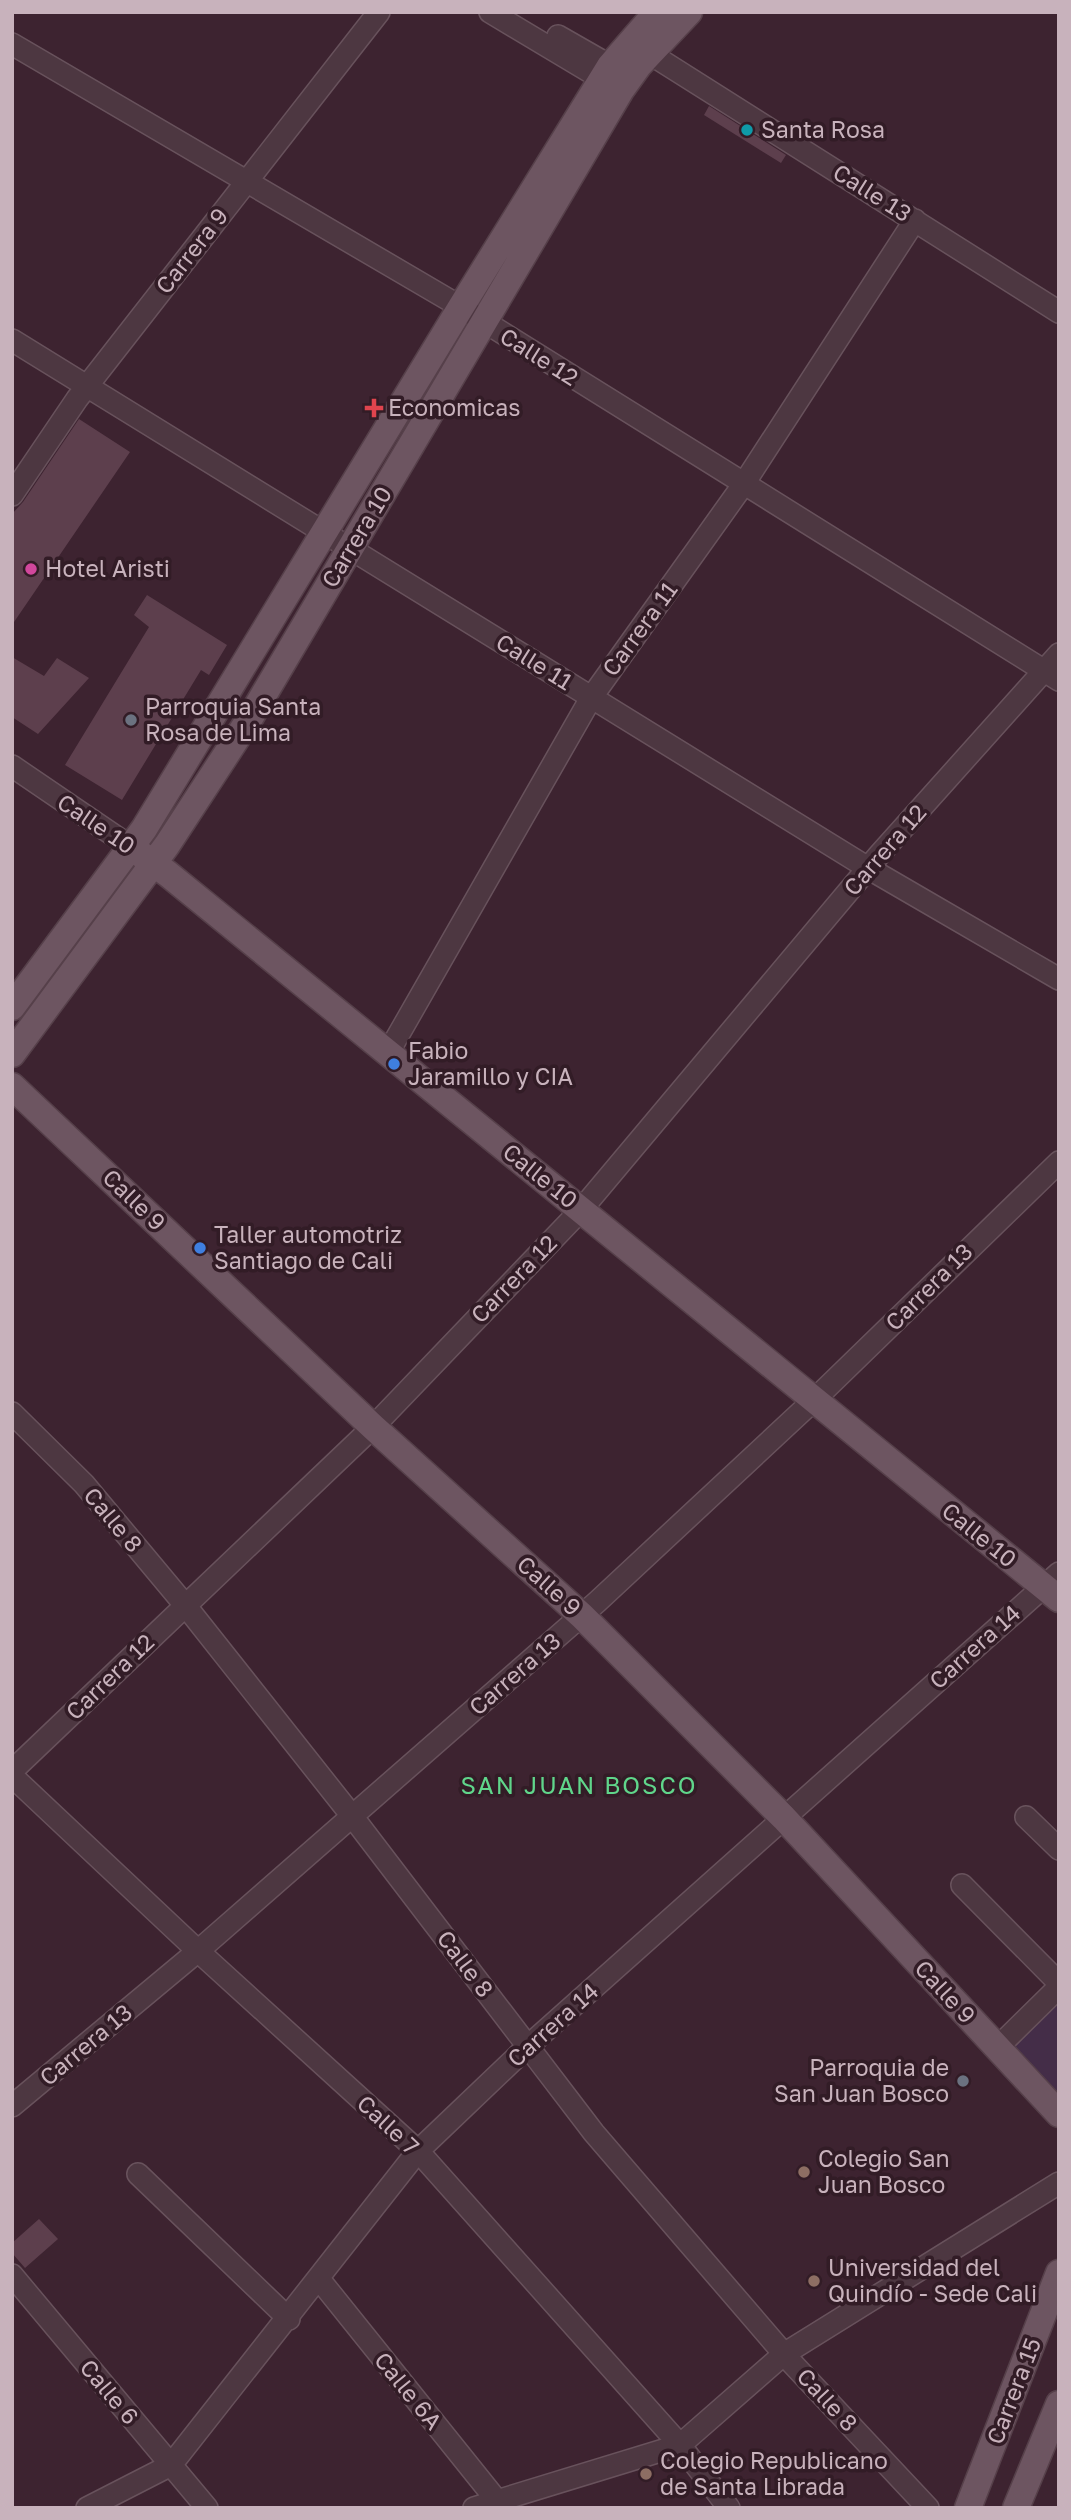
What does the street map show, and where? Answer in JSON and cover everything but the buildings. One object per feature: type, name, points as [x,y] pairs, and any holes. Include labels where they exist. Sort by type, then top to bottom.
[{"type":"main road","name":"Carrera 10","points":[[12,1007],[131,847],[461,307],[657,12]]},
{"type":"main road","name":"Carrera 10","points":[[12,1054],[154,863],[250,718],[484,322],[614,74],[649,53],[689,12]]},
{"type":"main road","name":"Calle 10","points":[[131,847],[814,1400],[1054,1586]]},
{"type":"main road","name":"Calle 9","points":[[12,1086],[373,1427],[582,1616],[784,1818],[1059,2114]]},
{"type":"main road","name":"Carrera 15","points":[[968,2508],[1059,2273]]},
{"type":"main road","name":"Carrera 15","points":[[1016,2508],[1059,2404]]},
{"type":"street","name":"Carrera 9","points":[[12,495],[87,386],[379,12]]},
{"type":"street","points":[[490,12],[614,74]]},
{"type":"street","points":[[517,12],[614,74]]},
{"type":"street","name":"Calle 12","points":[[12,44],[461,307],[1052,676]]},
{"type":"street","name":"Calle 13","points":[[649,53],[1059,312]]},
{"type":"street","name":"Carrera 11","points":[[388,1053],[591,698],[743,485],[915,220]]},
{"type":"street","name":"Calle 11","points":[[12,340],[868,868],[1059,979]]},
{"type":"street","name":"Carrera 12","points":[[12,1774],[373,1427],[581,1210],[868,868],[1052,676],[1059,654]]},
{"type":"street","name":"Calle 10","points":[[12,766],[131,847]]},
{"type":"street","name":"Carrera 13","points":[[12,2106],[198,1951],[582,1616],[814,1400],[1059,1162]]},
{"type":"street","name":"Calle 8","points":[[12,1413],[84,1484],[185,1605],[352,1816],[594,2133],[784,2354],[928,2508]]},
{"type":"street","name":"Carrera 14","points":[[88,2508],[171,2465],[289,2319],[418,2151],[527,2046],[784,1818],[1054,1586]]},
{"type":"street","name":"Calle 7","points":[[12,1774],[198,1951],[418,2151],[680,2445],[729,2508]]},
{"type":"street","points":[[1026,1817],[1059,1849]]},
{"type":"street","points":[[962,1885],[1059,1985],[997,2048]]},
{"type":"street","points":[[138,2174],[289,2319]]},
{"type":"street","points":[[474,2508],[680,2445],[784,2354],[1059,2183]]},
{"type":"street","name":"Calle 6","points":[[12,2275],[207,2508]]},
{"type":"street","name":"Calle 6A","points":[[319,2279],[498,2502]]},
{"type":"shaded area","points":[[1059,1987],[1059,2114],[997,2048]]},
{"type":"place","name":"Santa Rosa","points":[[747,130]]},
{"type":"place","name":"Economicas","points":[[374,408]]},
{"type":"place","name":"Hotel Aristi","points":[[31,569]]},
{"type":"place","name":"Parroquia Santa Rosa de Lima","points":[[131,720]]},
{"type":"place","name":"Fabio Jaramillo y CIA","points":[[394,1064]]},
{"type":"place","name":"Taller automotriz Santiago de Cali","points":[[200,1248]]},
{"type":"place","name":"Parroquia de San Juan Bosco","points":[[963,2081]]},
{"type":"place","name":"Colegio San Juan Bosco","points":[[804,2172]]},
{"type":"place","name":"Universidad del Quindío - Sede Cali","points":[[814,2281]]},
{"type":"place","name":"Colegio Republicano de Santa Librada","points":[[646,2474]]},
{"type":"district","name":"SAN JUAN BOSCO","points":[[579,1786]]}]
